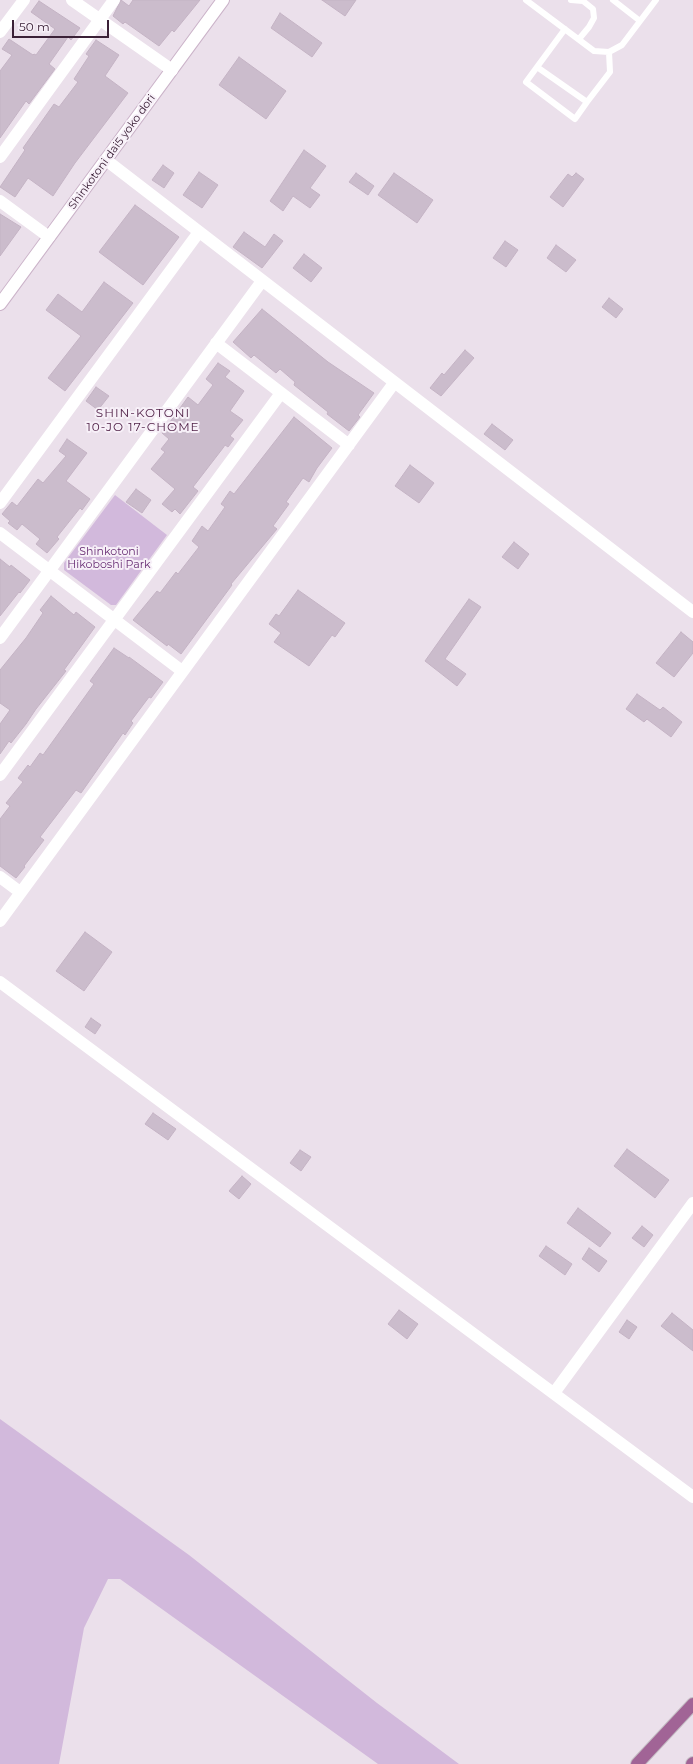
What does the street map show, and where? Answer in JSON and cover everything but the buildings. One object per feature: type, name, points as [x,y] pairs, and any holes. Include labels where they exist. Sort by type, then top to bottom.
[{"type":"main road","points":[[637,1764],[693,1704]]},
{"type":"street","points":[[0,32],[24,0]]},
{"type":"street","points":[[72,0],[172,70]]},
{"type":"street","points":[[0,157],[114,0]]},
{"type":"street","name":"Shinkotoni dai5 yoko dori","points":[[0,304],[223,0]]},
{"type":"street","points":[[106,160],[693,612]]},
{"type":"street","points":[[0,201],[49,237]]},
{"type":"street","points":[[0,503],[198,232]]},
{"type":"street","points":[[0,638],[262,281]]},
{"type":"street","points":[[216,343],[349,445]]},
{"type":"street","points":[[0,921],[394,383]]},
{"type":"street","points":[[0,775],[281,393]]},
{"type":"street","points":[[0,533],[182,671]]},
{"type":"street","points":[[0,878],[20,892]]},
{"type":"street","points":[[0,982],[693,1497]]},
{"type":"street","points":[[554,1393],[693,1203]]},
{"type":"lane","points":[[526,0],[594,51],[609,52],[622,45],[656,0]]},
{"type":"lane","points":[[570,0],[583,1],[593,9],[594,18],[579,39]]},
{"type":"lane","points":[[613,0],[640,21]]},
{"type":"lane","points":[[565,29],[526,82],[575,119],[610,72],[609,52]]},
{"type":"lane","points":[[537,67],[587,102]]},
{"type":"green space","name":"Shinkotoni Hikoboshi Park","points":[[115,495],[167,535],[116,605],[111,605],[64,570],[64,563]]},
{"type":"green space","points":[[0,1419],[189,1555],[377,1703],[459,1764],[378,1764],[120,1579],[108,1579],[84,1628],[59,1764],[0,1764]]},
{"type":"district","name":"SHIN-KOTONI 10-JO 17-CHOME","points":[[143,420]]}]
